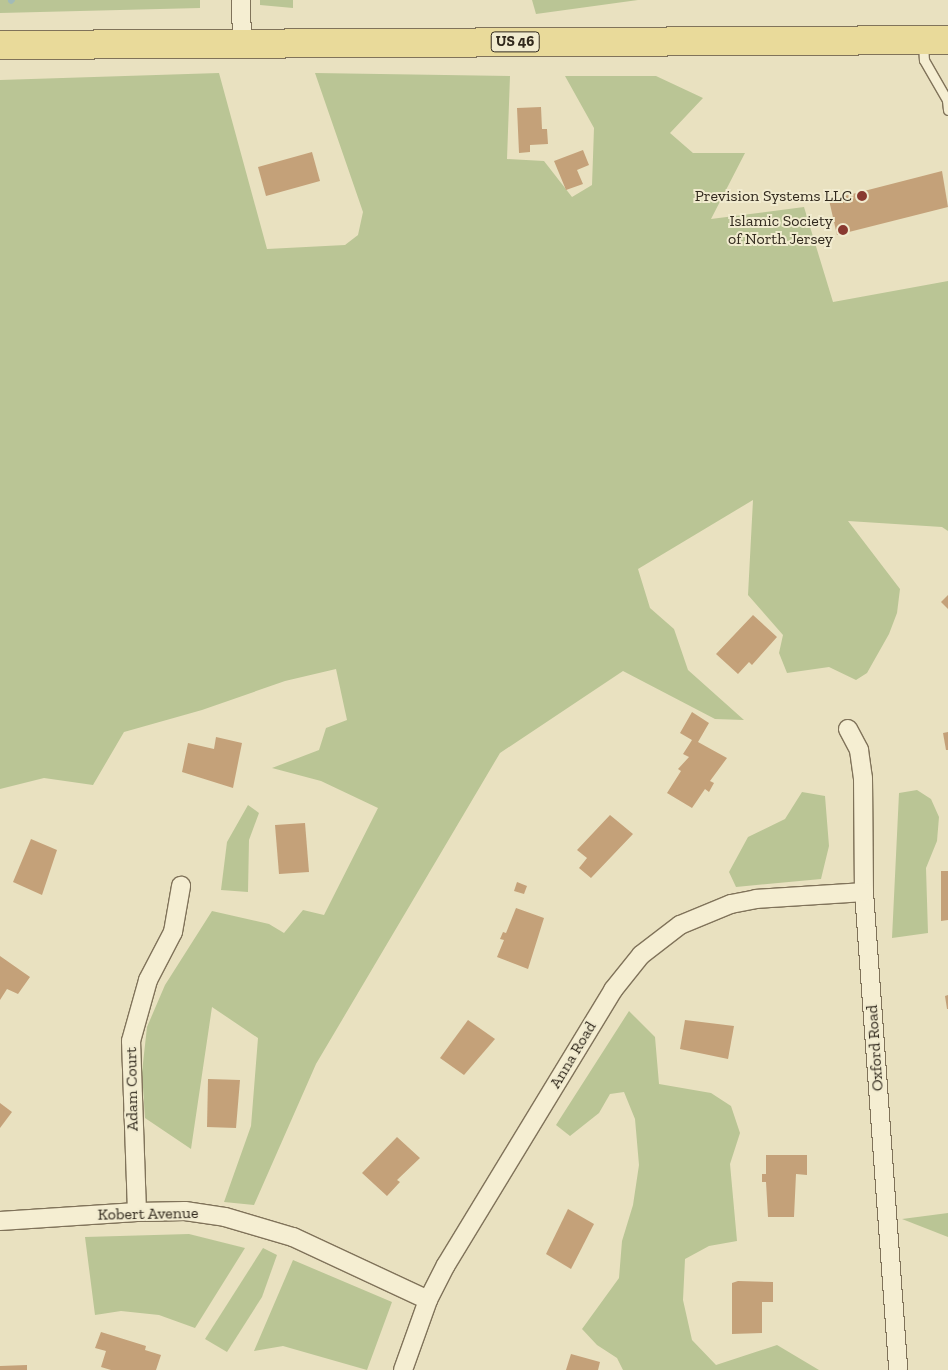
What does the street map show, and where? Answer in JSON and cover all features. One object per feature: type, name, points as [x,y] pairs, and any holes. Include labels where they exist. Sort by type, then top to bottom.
[{"type":"main road","name":"US 46","points":[[0,45],[936,40]]},
{"type":"street","points":[[241,0],[242,44]]},
{"type":"street","name":"Oxford Road","points":[[848,730],[859,750],[863,778],[864,892],[898,1370]]},
{"type":"street","name":"Adam Court","points":[[137,1212],[131,1041],[148,980],[173,932],[181,886]]},
{"type":"street","name":"Anna Road","points":[[403,1370],[428,1300],[446,1266],[613,990],[641,955],[680,925],[731,904],[864,892]]},
{"type":"street","name":"Kobert Avenue","points":[[0,1220],[137,1212],[206,1213],[266,1226],[428,1300]]},
{"type":"lane","points":[[936,40],[924,60],[947,98],[948,110]]},
{"type":"green space","points":[[0,0],[200,0],[200,8],[0,13]]},
{"type":"green space","points":[[260,0],[293,0],[293,8],[260,5]]},
{"type":"green space","points":[[532,0],[638,0],[536,14]]},
{"type":"green space","points":[[219,73],[267,249],[345,245],[358,235],[363,212],[315,73],[510,76],[507,159],[544,161],[572,197],[592,185],[594,128],[565,76],[656,76],[703,98],[670,133],[693,153],[745,153],[711,219],[804,207],[833,302],[948,281],[948,531],[942,527],[848,521],[900,589],[897,613],[889,634],[867,673],[856,680],[829,667],[787,673],[779,653],[783,635],[748,595],[753,500],[638,569],[650,608],[674,629],[688,670],[744,720],[715,719],[623,671],[500,753],[316,1064],[254,1205],[224,1202],[251,1126],[258,1038],[212,1007],[191,1149],[145,1118],[142,1072],[147,1027],[165,985],[212,911],[269,924],[284,933],[303,910],[324,915],[378,808],[321,781],[272,768],[319,750],[326,728],[347,720],[336,669],[285,681],[202,710],[124,732],[93,785],[44,778],[0,789],[0,80]]},
{"type":"green space","points":[[917,790],[931,799],[939,817],[937,841],[926,868],[928,933],[892,938],[899,793]]},
{"type":"green space","points":[[802,792],[825,796],[829,846],[821,879],[736,887],[729,872],[748,837],[785,819]]},
{"type":"green space","points":[[248,805],[259,813],[249,840],[248,892],[221,890],[227,842]]},
{"type":"green space","points":[[629,1011],[655,1037],[659,1084],[711,1093],[731,1106],[740,1133],[730,1164],[737,1241],[709,1246],[685,1259],[683,1300],[692,1340],[716,1365],[777,1345],[819,1370],[623,1370],[617,1358],[597,1345],[582,1329],[619,1278],[622,1241],[633,1205],[639,1165],[635,1119],[624,1092],[610,1094],[599,1113],[570,1136],[556,1125]]},
{"type":"green space","points":[[948,1213],[948,1237],[902,1219]]},
{"type":"green space","points":[[189,1234],[245,1248],[195,1328],[159,1315],[121,1311],[95,1315],[85,1237]]},
{"type":"green space","points":[[263,1248],[277,1255],[262,1297],[227,1352],[205,1339]]},
{"type":"green space","points":[[293,1260],[392,1302],[367,1370],[283,1346],[254,1351]]},
{"type":"building","points":[[541,107],[542,129],[547,129],[548,144],[530,145],[530,152],[519,153],[517,108]]},
{"type":"building","points":[[583,150],[589,165],[577,170],[583,184],[566,190],[554,161]]},
{"type":"building","points":[[312,152],[320,181],[266,196],[258,167]]},
{"type":"building","points":[[942,171],[948,207],[837,235],[829,200]]},
{"type":"building","points":[[948,595],[948,609],[941,602]]},
{"type":"building","points":[[753,615],[777,637],[752,665],[749,662],[738,674],[716,654]]},
{"type":"building","points":[[692,712],[709,723],[698,742],[727,758],[710,781],[714,783],[709,792],[705,789],[692,808],[667,793],[681,771],[678,769],[689,757],[683,754],[692,740],[680,733]]},
{"type":"building","points":[[948,732],[948,750],[946,750],[943,733]]},
{"type":"building","points":[[216,737],[242,743],[233,788],[182,772],[188,743],[214,749]]},
{"type":"building","points":[[610,815],[633,834],[591,878],[579,868],[587,858],[577,850]]},
{"type":"building","points":[[305,823],[309,872],[279,874],[275,825]]},
{"type":"building","points":[[31,839],[57,850],[42,895],[13,882]]},
{"type":"building","points":[[941,871],[948,871],[948,920],[941,921]]},
{"type":"building","points":[[517,882],[527,886],[524,894],[514,891]]},
{"type":"building","points":[[516,908],[544,918],[528,969],[497,957],[504,940],[500,939],[503,932],[506,933]]},
{"type":"building","points":[[0,956],[30,977],[18,994],[7,989],[0,1000]]},
{"type":"building","points":[[948,995],[948,1009],[947,1009],[945,996]]},
{"type":"building","points":[[468,1020],[495,1039],[464,1075],[440,1058]]},
{"type":"building","points":[[685,1020],[734,1026],[728,1059],[680,1049]]},
{"type":"building","points":[[208,1079],[240,1080],[236,1128],[207,1127]]},
{"type":"building","points":[[0,1103],[12,1112],[0,1128]]},
{"type":"building","points":[[397,1137],[420,1158],[397,1180],[400,1182],[387,1196],[362,1173]]},
{"type":"building","points":[[766,1155],[807,1155],[807,1175],[796,1174],[794,1217],[768,1217],[766,1182],[762,1182],[762,1174],[766,1174]]},
{"type":"building","points":[[568,1209],[594,1224],[571,1269],[546,1254]]},
{"type":"building","points":[[738,1281],[773,1282],[773,1302],[762,1302],[762,1333],[732,1334],[732,1283]]},
{"type":"building","points":[[101,1332],[146,1346],[145,1350],[161,1355],[156,1370],[111,1370],[101,1367],[106,1351],[95,1348]]},
{"type":"building","points":[[571,1354],[600,1362],[598,1370],[566,1370]]},
{"type":"building","points":[[27,1365],[27,1370],[0,1370],[0,1366]]},
{"type":"place","name":"Prevision Systems LLC","points":[[862,196]]},
{"type":"place","name":"Islamic Society of North Jersey","points":[[843,230]]}]
